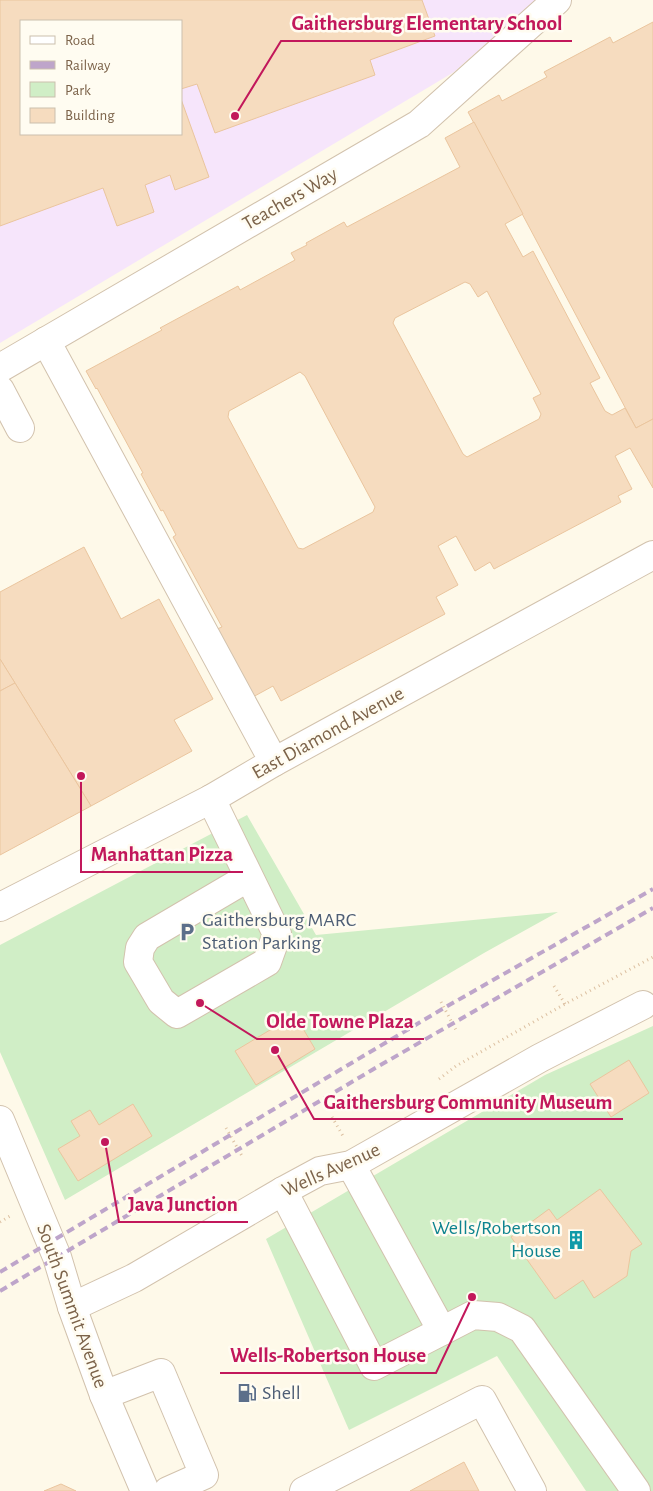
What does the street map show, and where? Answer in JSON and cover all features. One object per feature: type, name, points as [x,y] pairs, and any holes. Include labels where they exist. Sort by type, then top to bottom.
[{"type":"street","name":"Teachers Way","points":[[0,368],[419,124],[557,0]]},
{"type":"street","points":[[46,341],[274,762]]},
{"type":"street","points":[[0,390],[20,428]]},
{"type":"street","name":"East Diamond Avenue","points":[[0,907],[211,799],[274,762],[653,555]]},
{"type":"street","points":[[211,799],[277,934],[267,962],[177,1014],[161,1001],[146,979],[138,962],[140,948],[147,936],[249,877]]},
{"type":"street","name":"Wells Avenue","points":[[72,1307],[134,1278],[320,1171],[351,1165],[540,1058],[643,1005]]},
{"type":"street","name":"South Summit Avenue","points":[[0,1120],[57,1257],[72,1307],[104,1395],[145,1491]]},
{"type":"street","points":[[351,1165],[442,1331]]},
{"type":"street","points":[[283,1191],[374,1366],[473,1315],[498,1317],[522,1329],[636,1491]]},
{"type":"street","points":[[104,1395],[161,1373],[204,1475],[168,1491]]},
{"type":"street","points":[[304,1491],[482,1400],[532,1491]]},
{"type":"path","points":[[554,986],[565,1004]]},
{"type":"path","points":[[441,1002],[456,1030]]},
{"type":"path","points":[[226,1128],[242,1156]]},
{"type":"shaded area","points":[[0,0],[535,0],[454,72],[0,343]]},
{"type":"green space","points":[[247,815],[316,935],[558,912],[484,953],[65,1200],[0,1052],[0,945]]},
{"type":"green space","points":[[653,1026],[653,1491],[586,1491],[497,1356],[349,1430],[266,1239],[545,1075]]},
{"type":"building","points":[[0,0],[422,0],[435,36],[370,60],[375,75],[215,133],[197,84],[182,89],[182,20],[20,20],[20,135],[182,135],[182,102],[209,177],[175,190],[170,175],[145,185],[154,212],[117,226],[103,188],[0,226]]},
{"type":"building","points":[[653,22],[653,419],[636,428],[468,112],[499,95],[502,101],[547,77],[544,72],[610,37],[613,43]]},
{"type":"building","points":[[474,122],[523,214],[505,224],[523,257],[533,251],[600,378],[590,383],[605,411],[612,415],[625,408],[636,428],[653,419],[653,488],[630,448],[615,456],[632,489],[618,496],[621,502],[494,569],[490,562],[475,571],[456,536],[438,546],[458,585],[436,597],[445,614],[281,701],[273,686],[251,698],[217,629],[222,627],[173,537],[176,535],[163,510],[161,511],[141,474],[143,473],[86,371],[238,286],[240,290],[295,260],[291,253],[344,222],[347,227],[460,167],[445,138]],"holes":[[[465,282],[470,284],[478,297],[487,291],[541,394],[533,398],[541,414],[539,419],[467,457],[463,454],[393,323],[395,318]],[[300,372],[305,376],[375,507],[373,512],[303,549],[298,548],[228,417],[229,411]]]},
{"type":"building","points":[[84,547],[121,619],[159,599],[213,699],[174,720],[192,751],[91,806],[0,659],[0,592]]},
{"type":"building","points":[[0,659],[15,683],[0,691]]},
{"type":"building","points":[[15,683],[91,806],[0,855],[0,691]]},
{"type":"building","points":[[295,1015],[315,1049],[256,1085],[235,1051]]},
{"type":"building","points":[[629,1060],[649,1093],[611,1117],[590,1084]]},
{"type":"building","points":[[133,1104],[152,1136],[78,1181],[58,1149],[80,1136],[71,1121],[90,1110],[99,1125]]},
{"type":"building","name":"Wells/Robertson House","points":[[600,1189],[642,1244],[631,1251],[627,1276],[594,1298],[583,1280],[555,1299],[511,1237],[549,1209],[557,1220]]},
{"type":"building","points":[[464,1462],[479,1491],[410,1491]]},
{"type":"building","points":[[61,1484],[76,1491],[44,1491]]},
{"type":"railway","points":[[0,1272],[444,1008],[653,889]]},
{"type":"railway","points":[[0,1291],[372,1070],[653,908]]},
{"type":"place","name":"Gaithersburg Elementary School","points":[[235,116]]},
{"type":"place","name":"Manhattan Pizza","points":[[81,776]]},
{"type":"place","name":"Gaithersburg MARC Station Parking","points":[[187,932]]},
{"type":"place","name":"Olde Towne Plaza","points":[[200,1003]]},
{"type":"place","name":"Gaithersburg Community Museum","points":[[275,1050]]},
{"type":"place","name":"Java Junction","points":[[105,1142]]},
{"type":"place","name":"Wells/Robertson House","points":[[576,1240]]},
{"type":"place","name":"Wells-Robertson House","points":[[472,1297]]},
{"type":"place","name":"Shell","points":[[247,1393]]}]
